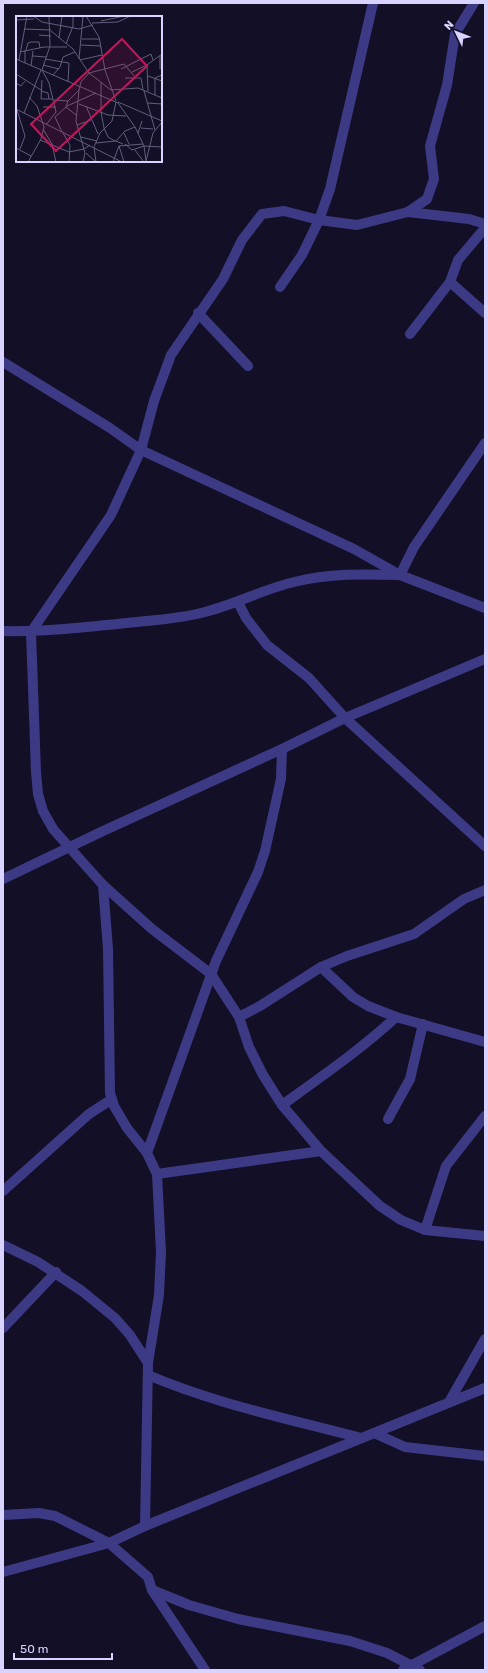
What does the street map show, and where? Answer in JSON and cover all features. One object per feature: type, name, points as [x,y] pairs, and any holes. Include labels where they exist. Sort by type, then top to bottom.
[{"type":"street","points":[[280,287],[302,255],[319,220],[330,189],[373,3]]},
{"type":"street","points":[[474,3],[455,34],[447,85],[430,146],[434,179],[427,199],[408,212],[357,225],[319,220],[284,211],[262,214],[242,240],[223,279],[198,313],[171,355],[154,401],[141,450],[111,514],[32,632],[38,794],[43,812],[68,848],[103,885],[152,929],[211,974],[239,1017],[249,1047],[263,1075],[282,1105],[321,1151],[380,1206],[401,1220],[425,1230],[485,1236]]},
{"type":"street","points":[[408,212],[469,219],[485,224]]},
{"type":"street","points":[[410,334],[450,282],[458,260],[485,228]]},
{"type":"street","points":[[450,282],[485,313]]},
{"type":"street","points":[[198,313],[248,366]]},
{"type":"street","points":[[3,362],[110,428],[141,450],[347,546],[400,575],[485,608]]},
{"type":"street","points":[[400,575],[414,547],[485,443]]},
{"type":"street","points":[[3,631],[32,632],[168,618],[204,612],[238,602],[294,582],[318,577],[353,574],[400,575]]},
{"type":"street","points":[[238,602],[246,618],[267,645],[309,678],[345,718],[485,846]]},
{"type":"street","points":[[3,879],[282,750],[345,718],[485,659]]},
{"type":"street","points":[[147,1153],[211,974],[258,872],[265,851],[281,779],[282,750]]},
{"type":"street","points":[[103,885],[108,949],[110,1093],[127,1128],[147,1153],[157,1174],[161,1252],[159,1295],[148,1363],[145,1526]]},
{"type":"street","points":[[239,1017],[260,1006],[321,968],[347,956],[414,934],[464,899],[485,890]]},
{"type":"street","points":[[321,968],[353,997],[368,1006],[396,1017],[485,1042]]},
{"type":"street","points":[[282,1105],[370,1041],[396,1017]]},
{"type":"street","points":[[388,1119],[410,1079],[423,1024]]},
{"type":"street","points":[[3,1191],[89,1114],[112,1099]]},
{"type":"street","points":[[425,1230],[446,1166],[485,1116]]},
{"type":"street","points":[[157,1174],[321,1151]]},
{"type":"street","points":[[3,1245],[56,1272],[82,1291],[115,1318],[130,1335],[148,1363]]},
{"type":"street","points":[[3,1328],[56,1272]]},
{"type":"street","points":[[449,1402],[485,1339]]},
{"type":"street","points":[[148,1375],[177,1387],[284,1420],[361,1438]]},
{"type":"street","points":[[3,1572],[109,1543],[145,1526],[485,1388]]},
{"type":"street","points":[[374,1433],[406,1447],[485,1456]]},
{"type":"street","points":[[3,1515],[39,1513],[55,1516],[109,1543],[148,1577],[152,1590],[205,1670]]},
{"type":"street","points":[[152,1590],[189,1605],[238,1619],[350,1641],[387,1653],[417,1668]]},
{"type":"street","points":[[403,1670],[417,1668],[485,1626]]}]
